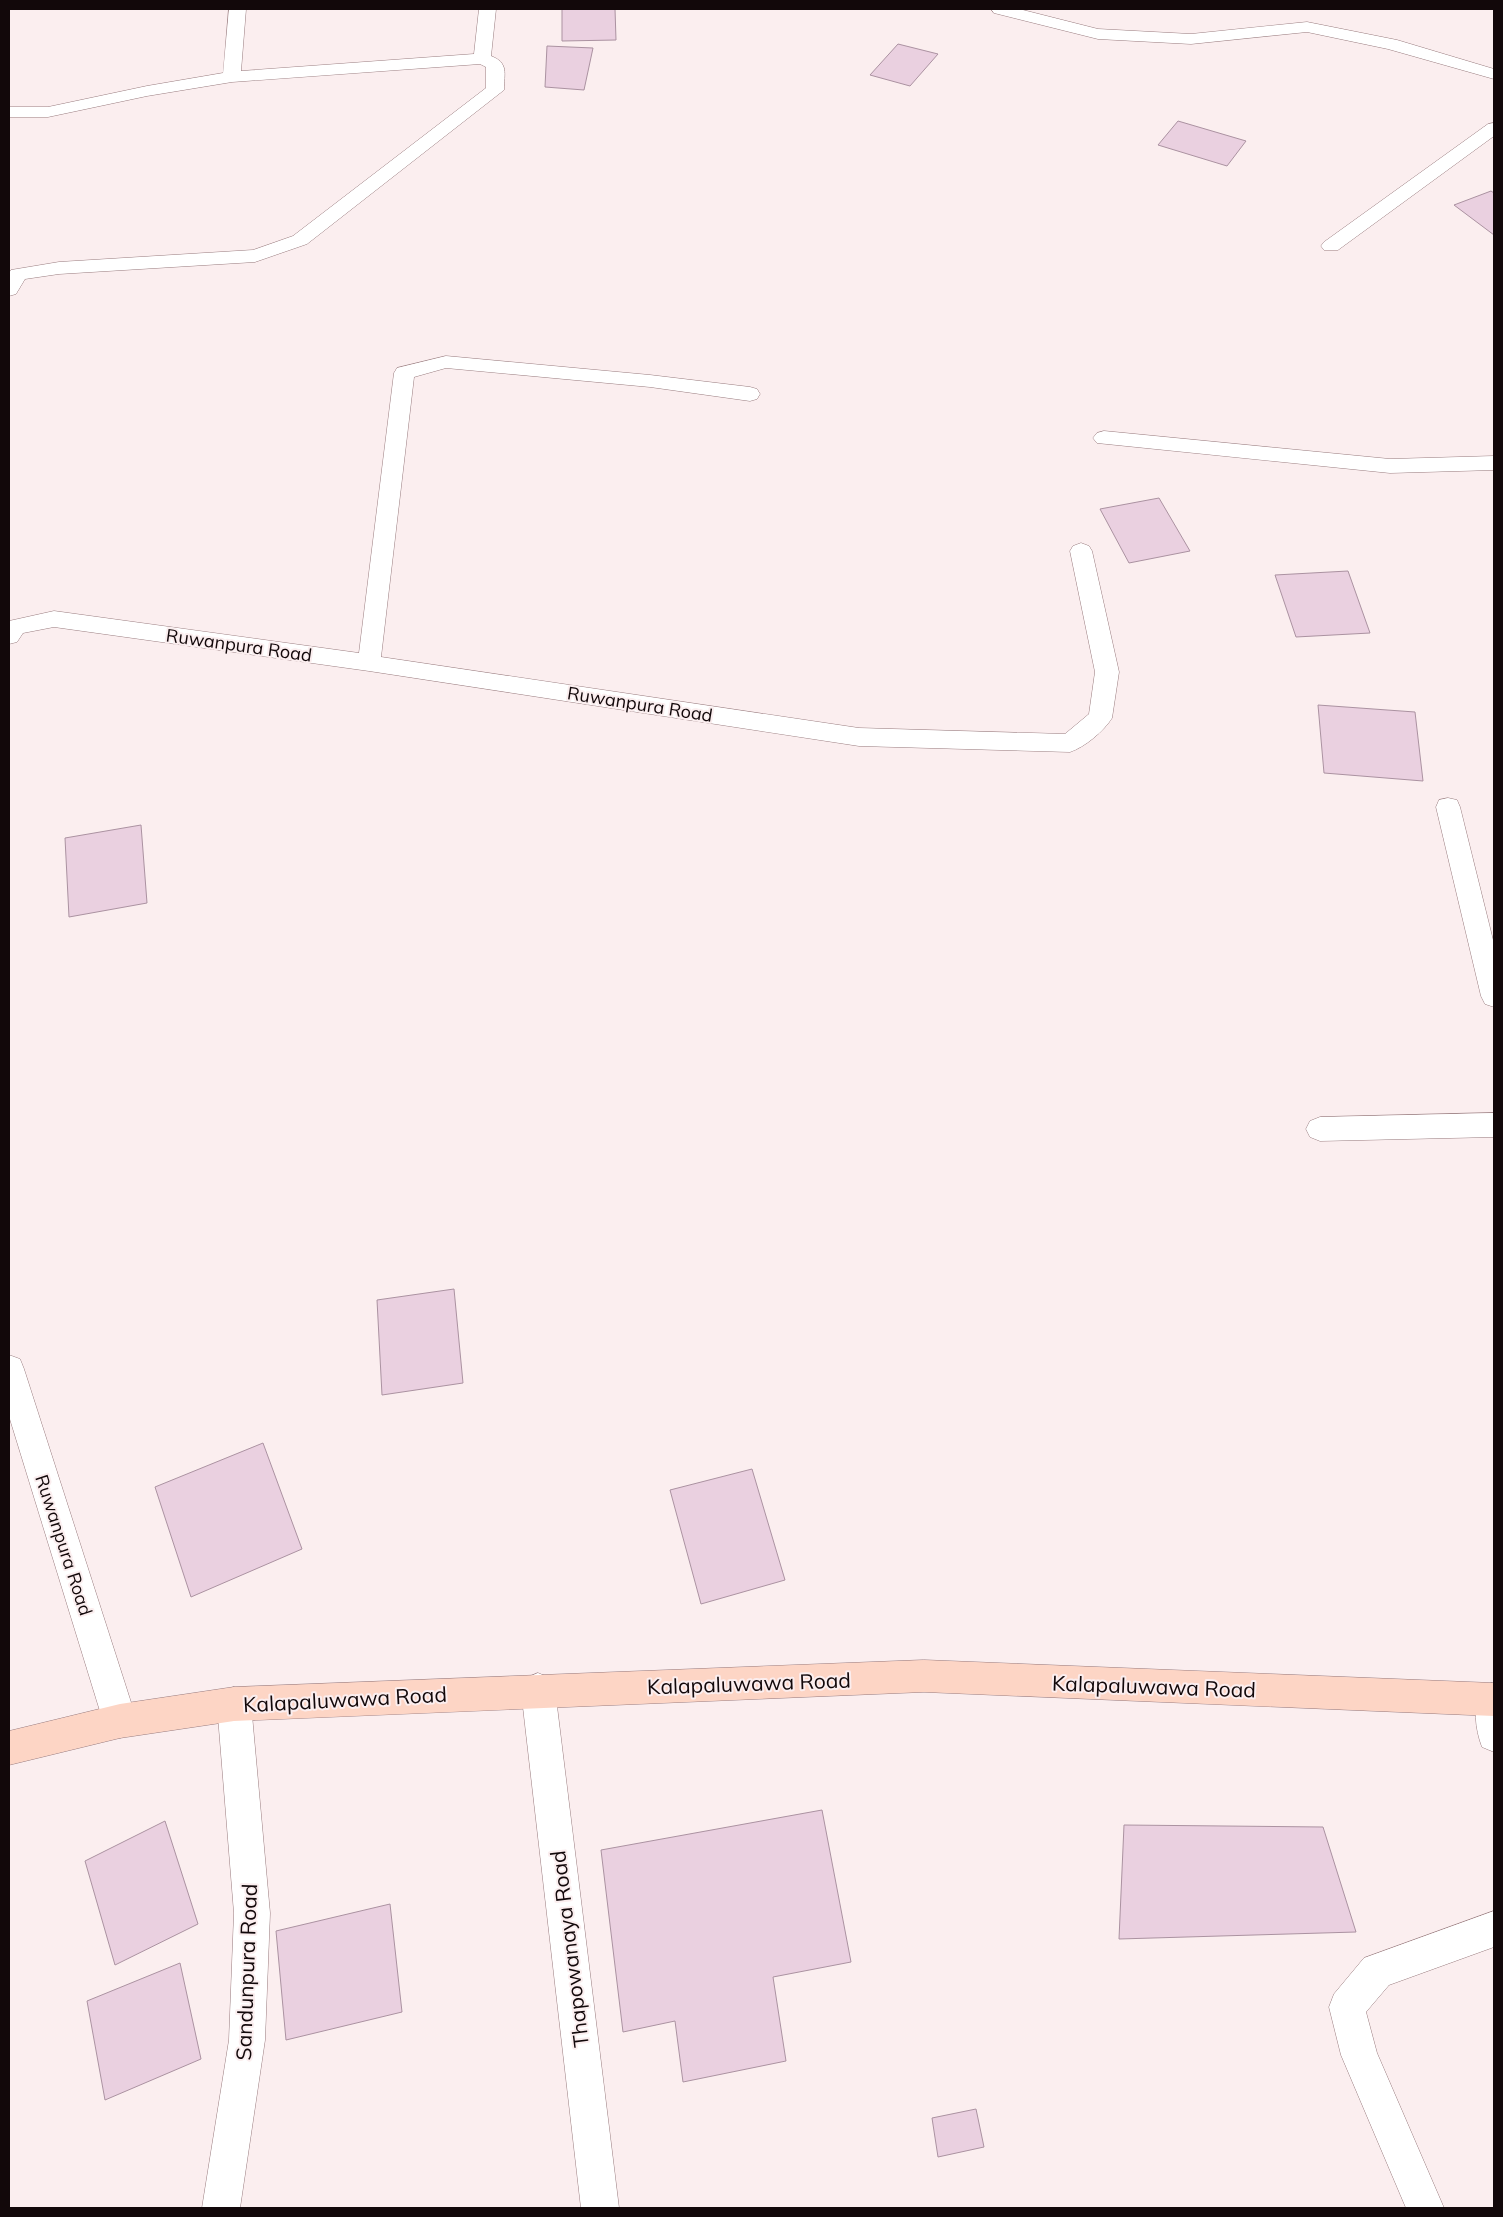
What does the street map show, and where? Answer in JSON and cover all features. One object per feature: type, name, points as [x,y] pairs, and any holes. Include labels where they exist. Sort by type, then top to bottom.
[{"type":"street","points":[[232,77],[237,9]]},
{"type":"street","points":[[482,59],[488,9]]},
{"type":"street","points":[[1000,9],[1098,34],[1191,39],[1306,27],[1391,44],[1494,74]]},
{"type":"street","points":[[9,112],[48,112],[147,91],[232,77],[482,59],[495,64],[496,90],[300,240],[255,256],[59,268],[18,274],[9,290]]},
{"type":"street","points":[[1331,246],[1494,128]]},
{"type":"street","points":[[369,663],[404,373],[446,362],[650,381],[750,394]]},
{"type":"street","points":[[1104,438],[1390,466],[1494,463]]},
{"type":"street","name":"Ruwanpura Road","points":[[9,636],[15,627],[54,619],[369,663],[859,738],[1070,744],[1100,718],[1106,672],[1081,551]]},
{"type":"street","points":[[1448,807],[1494,996]]},
{"type":"street","points":[[1320,1129],[1494,1125]]},
{"type":"street","name":"Ruwanpura Road","points":[[9,1368],[120,1722]]},
{"type":"street","name":"Kalapaluwawa Road","points":[[9,1748],[120,1722],[234,1704],[538,1690],[924,1676],[1493,1700]]},
{"type":"street","name":"Thapowanaya Road","points":[[538,1690],[600,2208]]},
{"type":"street","points":[[1493,1700],[1494,1735]]},
{"type":"street","name":"Sandunpura Road","points":[[221,2208],[247,2040],[252,1912],[234,1704]]},
{"type":"street","points":[[1425,2208],[1359,2054],[1347,2007],[1377,1971],[1494,1929]]},
{"type":"building","points":[[562,9],[615,9],[616,40],[562,41]]},
{"type":"building","points":[[898,44],[938,54],[910,86],[870,75]]},
{"type":"building","points":[[547,46],[593,48],[584,90],[545,87]]},
{"type":"building","points":[[1178,121],[1246,141],[1227,166],[1158,145]]},
{"type":"building","points":[[1491,191],[1494,193],[1494,235],[1454,205]]},
{"type":"building","points":[[1159,498],[1190,551],[1129,563],[1100,509]]},
{"type":"building","points":[[1348,571],[1370,633],[1296,637],[1275,575]]},
{"type":"building","points":[[1318,705],[1415,712],[1423,781],[1324,773]]},
{"type":"building","points":[[141,825],[147,903],[69,917],[65,838]]},
{"type":"building","points":[[454,1289],[463,1383],[382,1395],[377,1300]]},
{"type":"building","points":[[263,1443],[302,1549],[191,1597],[155,1487]]},
{"type":"building","points":[[752,1469],[785,1580],[701,1604],[670,1490]]},
{"type":"building","points":[[822,1810],[851,1962],[773,1977],[786,2061],[683,2082],[675,2021],[623,2032],[601,1850]]},
{"type":"building","points":[[165,1821],[198,1924],[115,1965],[85,1861]]},
{"type":"building","points":[[1124,1825],[1323,1827],[1356,1932],[1119,1939]]},
{"type":"building","points":[[390,1904],[402,2012],[286,2040],[276,1931]]},
{"type":"building","points":[[180,1963],[201,2059],[105,2100],[87,2001]]},
{"type":"building","points":[[976,2109],[984,2147],[938,2157],[932,2118]]}]
